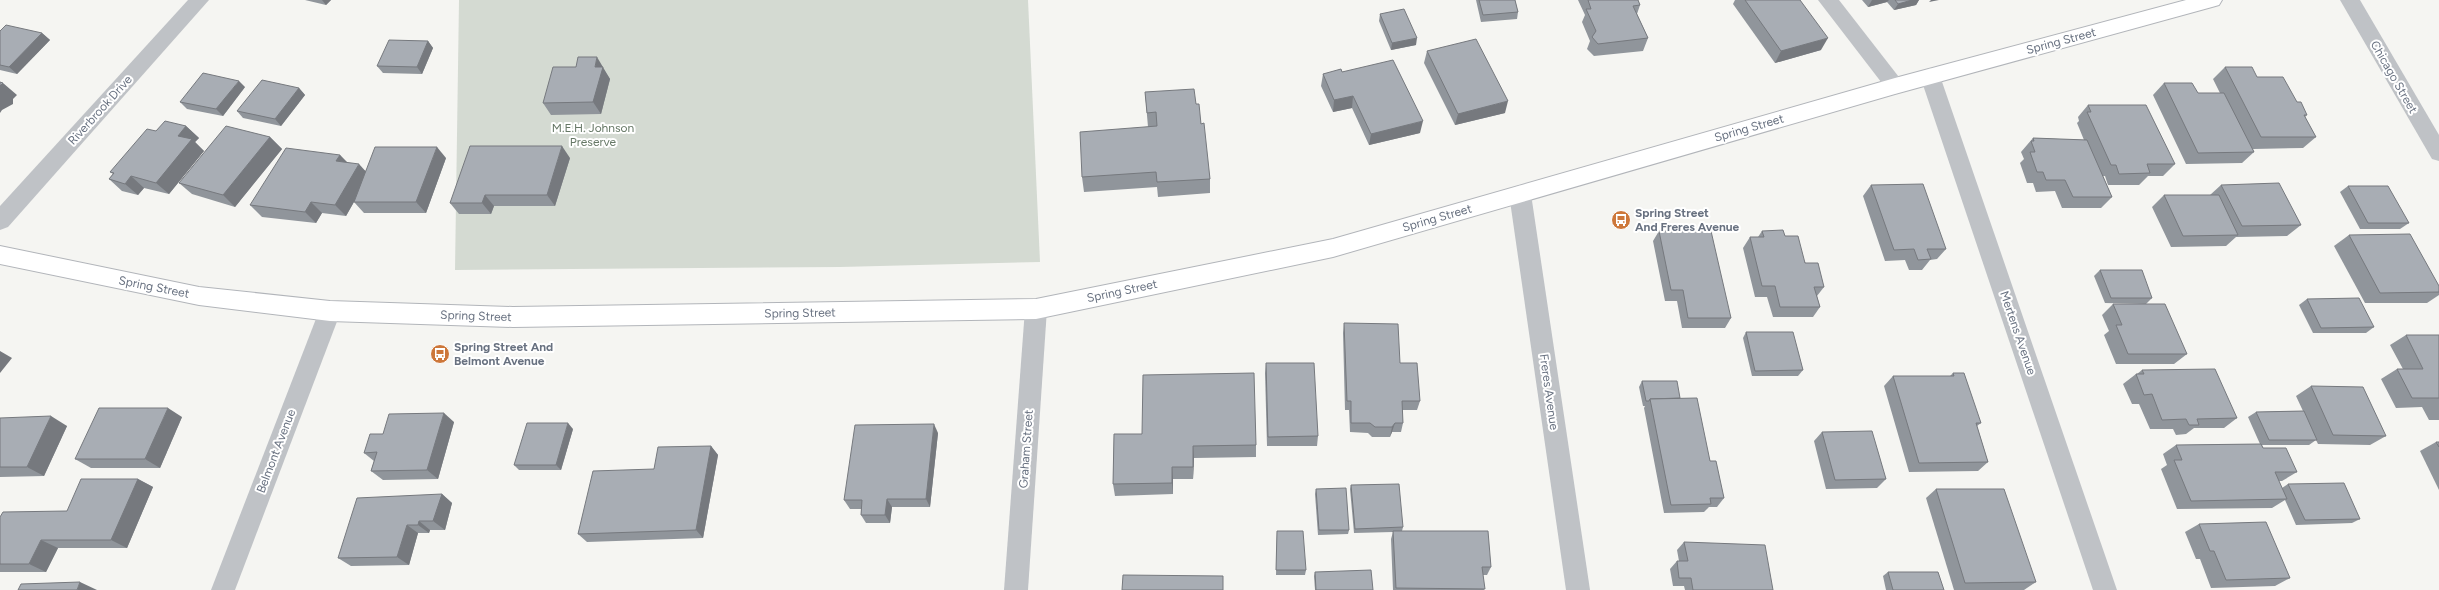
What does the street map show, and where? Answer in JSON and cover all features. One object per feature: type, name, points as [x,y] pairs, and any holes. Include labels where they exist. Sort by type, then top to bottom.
[{"type":"main road","name":"Spring Street","points":[[0,255],[199,296],[330,311],[513,317],[1036,309],[1333,248],[1930,76],[2212,0]]},
{"type":"street","name":"Riverbrook Drive","points":[[0,221],[199,0]]},
{"type":"street","points":[[1828,0],[1895,86]]},
{"type":"street","name":"Chicago Street","points":[[2350,0],[2439,154]]},
{"type":"street","name":"Mertens Avenue","points":[[1930,76],[2105,590]]},
{"type":"street","name":"Freres Avenue","points":[[1520,194],[1578,590]]},
{"type":"street","name":"Graham Street","points":[[1016,590],[1036,309]]},
{"type":"street","name":"Belmont Avenue","points":[[223,590],[330,311]]},
{"type":"green space","name":"M.E.H. Johnson Preserve","points":[[459,0],[1028,0],[1040,262],[840,267],[455,270]]},
{"type":"building","points":[[1479,0],[1515,0],[1518,12],[1483,15]]},
{"type":"building","points":[[1588,0],[1638,0],[1640,5],[1633,6],[1648,38],[1598,44],[1592,37],[1596,31],[1586,9],[1591,9]]},
{"type":"building","points":[[1745,0],[1800,0],[1828,38],[1781,51]]},
{"type":"building","points":[[1895,0],[1912,0],[1898,4]]},
{"type":"building","points":[[1404,9],[1417,38],[1392,43],[1380,14]]},
{"type":"building","points":[[6,25],[42,33],[9,67],[0,65],[0,31]]},
{"type":"building","points":[[1476,39],[1508,101],[1458,114],[1427,51]]},
{"type":"building","points":[[389,40],[428,41],[417,67],[377,66]]},
{"type":"building","points":[[578,57],[597,57],[595,67],[603,67],[593,102],[543,103],[553,67],[576,67]]},
{"type":"building","points":[[1393,60],[1423,121],[1371,134],[1353,96],[1334,100],[1323,74],[1341,69],[1342,72]]},
{"type":"building","points":[[2225,67],[2252,67],[2257,77],[2283,77],[2297,102],[2301,102],[2307,115],[2304,115],[2316,137],[2261,137]]},
{"type":"building","points":[[203,73],[239,81],[216,109],[180,102]]},
{"type":"building","points":[[262,80],[299,88],[275,119],[237,111]]},
{"type":"building","points":[[2164,83],[2192,83],[2198,93],[2224,93],[2254,152],[2198,153]]},
{"type":"building","points":[[1194,89],[1196,104],[1199,104],[1201,124],[1204,123],[1210,179],[1157,182],[1156,172],[1082,177],[1080,132],[1157,126],[1156,112],[1147,113],[1145,92]]},
{"type":"building","points":[[2088,105],[2146,105],[2175,164],[2147,164],[2150,173],[2119,174],[2116,165],[2111,165],[2087,112],[2091,112]]},
{"type":"building","points":[[165,121],[186,126],[178,136],[192,139],[156,183],[131,176],[125,184],[109,179],[114,173],[110,172],[147,129],[156,131]]},
{"type":"building","points":[[226,126],[270,137],[223,195],[179,183]]},
{"type":"building","points":[[2033,138],[2087,140],[2112,197],[2073,197],[2065,180],[2046,180],[2043,172],[2037,172],[2030,152],[2035,152],[2031,141],[2034,141]]},
{"type":"building","points":[[470,146],[562,146],[547,195],[485,195],[482,203],[450,203]]},
{"type":"building","points":[[375,147],[437,147],[416,202],[354,202]]},
{"type":"building","points":[[286,148],[340,155],[336,161],[359,164],[335,205],[311,202],[305,212],[250,205]]},
{"type":"building","points":[[2279,183],[2301,225],[2242,226],[2221,185]]},
{"type":"building","points":[[1923,184],[1946,249],[1927,249],[1931,259],[1918,260],[1914,249],[1894,250],[1871,185]]},
{"type":"building","points":[[2348,186],[2388,186],[2409,223],[2368,223]]},
{"type":"building","points":[[2164,195],[2219,195],[2238,235],[2183,236]]},
{"type":"building","points":[[1783,230],[1785,236],[1798,236],[1805,263],[1818,263],[1824,287],[1814,287],[1820,307],[1780,307],[1775,286],[1762,286],[1750,237],[1764,237],[1762,231]]},
{"type":"building","points":[[1659,231],[1711,231],[1731,318],[1688,318],[1683,290],[1671,290]]},
{"type":"building","points":[[2410,234],[2439,286],[2439,292],[2380,293],[2349,235]]},
{"type":"building","points":[[2100,270],[2142,270],[2152,298],[2111,298]]},
{"type":"building","points":[[2359,298],[2374,327],[2321,328],[2307,299]]},
{"type":"building","points":[[2113,304],[2165,304],[2187,354],[2128,354],[2116,325],[2122,325]]},
{"type":"building","points":[[1344,323],[1398,324],[1400,363],[1417,363],[1420,401],[1402,401],[1403,423],[1395,423],[1392,427],[1375,427],[1370,423],[1351,423],[1351,401],[1347,401]]},
{"type":"building","points":[[1746,332],[1793,332],[1803,370],[1755,371]]},
{"type":"building","points":[[2406,335],[2439,335],[2439,398],[2412,398],[2397,369],[2423,369]]},
{"type":"building","points":[[1266,363],[1314,363],[1318,436],[1268,437]]},
{"type":"building","points":[[2215,369],[2237,418],[2197,419],[2199,425],[2189,425],[2186,419],[2162,420],[2152,394],[2144,395],[2136,374],[2144,374],[2142,370]]},
{"type":"building","points":[[1254,373],[1256,445],[1193,446],[1193,467],[1172,467],[1172,483],[1113,484],[1114,434],[1142,434],[1143,375]]},
{"type":"building","points":[[1953,373],[1964,373],[1981,423],[1976,423],[1988,462],[1919,463],[1893,376],[1954,376]]},
{"type":"building","points":[[1642,381],[1677,381],[1680,398],[1650,399],[1649,401],[1646,401]]},
{"type":"building","points":[[2311,386],[2363,387],[2386,436],[2333,435]]},
{"type":"building","points":[[1697,398],[1710,461],[1716,461],[1724,498],[1710,498],[1711,504],[1671,505],[1650,399]]},
{"type":"building","points":[[99,408],[168,408],[145,459],[75,459]]},
{"type":"building","points":[[2304,411],[2317,440],[2269,440],[2256,412]]},
{"type":"building","points":[[444,413],[427,470],[371,471],[377,452],[364,453],[370,434],[383,434],[389,414]]},
{"type":"building","points":[[51,416],[27,467],[0,467],[0,418]]},
{"type":"building","points":[[527,423],[568,423],[556,465],[514,465]]},
{"type":"building","points":[[934,424],[926,499],[887,499],[885,515],[861,515],[862,500],[844,500],[855,425]]},
{"type":"building","points":[[1872,431],[1886,479],[1835,480],[1822,432]]},
{"type":"building","points":[[2261,444],[2263,448],[2286,448],[2297,472],[2275,472],[2287,499],[2191,501],[2174,460],[2182,460],[2176,445]]},
{"type":"building","points":[[711,446],[696,530],[578,534],[593,471],[654,469],[658,447]]},
{"type":"building","points":[[81,479],[138,479],[111,540],[41,540],[29,564],[0,564],[0,517],[3,512],[67,511]]},
{"type":"building","points":[[2344,483],[2360,519],[2305,520],[2288,484]]},
{"type":"building","points":[[1399,484],[1403,527],[1355,529],[1351,485]]},
{"type":"building","points":[[1346,488],[1349,530],[1319,530],[1316,489]]},
{"type":"building","points":[[1936,489],[2004,489],[2036,582],[1965,583]]},
{"type":"building","points":[[442,494],[433,521],[419,521],[418,525],[407,525],[397,557],[338,558],[357,498]]},
{"type":"building","points":[[2266,522],[2290,578],[2226,580],[2214,551],[2210,551],[2199,524]]},
{"type":"building","points":[[1277,531],[1303,531],[1306,570],[1276,570]]},
{"type":"building","points":[[1393,531],[1488,531],[1491,567],[1482,567],[1485,589],[1396,588]]},
{"type":"building","points":[[1684,542],[1765,545],[1773,590],[1693,590],[1691,578],[1679,578],[1677,561],[1688,561]]},
{"type":"building","points":[[1371,570],[1373,590],[1316,590],[1315,572]]},
{"type":"building","points":[[1888,572],[1938,572],[1944,590],[1893,590]]},
{"type":"building","points":[[1123,575],[1223,576],[1223,590],[1122,590]]},
{"type":"building","points":[[80,582],[77,590],[18,590],[21,584]]},
{"type":"place","name":"Spring Street And Freres Avenue","points":[[1621,220]]},
{"type":"place","name":"Spring Street And Belmont Avenue","points":[[440,354]]}]
